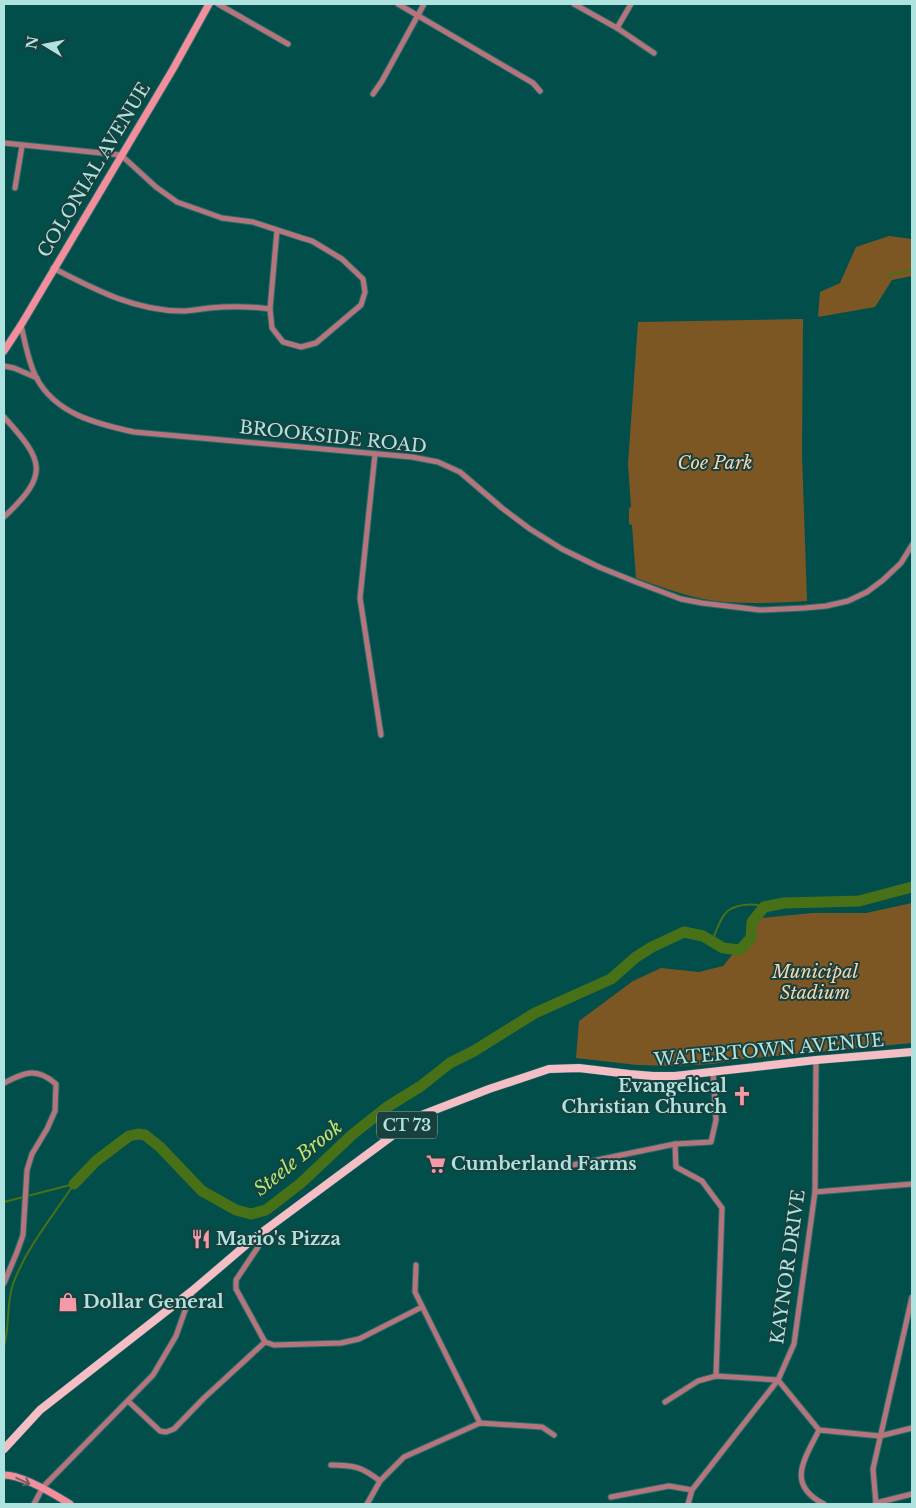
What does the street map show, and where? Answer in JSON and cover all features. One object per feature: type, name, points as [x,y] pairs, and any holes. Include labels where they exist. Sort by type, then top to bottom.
[{"type":"main road","name":"WATERTOWN AVENUE","points":[[4,1449],[40,1410],[192,1291],[252,1239],[419,1116],[489,1089],[549,1069],[579,1068],[653,1076],[713,1072],[816,1060],[912,1052]]},
{"type":"street","name":"COLONIAL AVENUE","points":[[4,351],[173,69],[209,4]]},
{"type":"street","points":[[218,4],[288,44]]},
{"type":"street","points":[[398,4],[533,83],[540,91]]},
{"type":"street","points":[[373,94],[424,4]]},
{"type":"street","points":[[574,4],[617,28],[654,52]]},
{"type":"street","points":[[617,28],[631,4]]},
{"type":"street","points":[[4,143],[121,155],[156,187],[177,202],[222,218],[253,222],[312,241],[342,259],[363,279],[364,292],[360,305],[316,343],[301,347],[284,342],[272,328],[270,309],[277,230]]},
{"type":"street","points":[[14,188],[22,146]]},
{"type":"street","points":[[53,268],[122,301],[153,309],[184,311],[243,306],[270,309]]},
{"type":"street","name":"BROOKSIDE ROAD","points":[[21,325],[27,352],[37,378],[53,401],[79,416],[104,426],[134,432],[412,456],[438,462],[460,472],[502,508],[530,529],[562,549],[636,582],[681,599],[760,610],[826,606],[848,601],[867,592],[884,580],[901,563],[912,544]]},
{"type":"street","points":[[4,366],[14,368],[37,378]]},
{"type":"street","points":[[4,417],[31,449],[36,463],[36,477],[29,491],[4,517]]},
{"type":"street","points":[[374,454],[360,598],[381,735]]},
{"type":"street","name":"KAYNOR DRIVE","points":[[688,1504],[692,1490],[778,1380],[794,1344],[815,1192],[816,1060]]},
{"type":"street","points":[[4,1083],[20,1074],[33,1072],[46,1076],[56,1084],[54,1111],[47,1129],[32,1154],[27,1170],[23,1235],[4,1283]]},
{"type":"street","points":[[558,1168],[675,1144],[711,1142],[716,1120],[713,1072]]},
{"type":"street","points":[[675,1144],[676,1167],[702,1181],[722,1208],[716,1376]]},
{"type":"street","points":[[815,1192],[912,1184]]},
{"type":"street","points":[[252,1239],[258,1248],[236,1280],[236,1289],[265,1342],[274,1345],[341,1343],[359,1339],[422,1307]]},
{"type":"street","points":[[416,1265],[415,1292],[480,1422]]},
{"type":"street","points":[[34,1504],[43,1487],[153,1375],[176,1336],[192,1291]]},
{"type":"street","points":[[912,1297],[873,1469],[876,1504],[912,1494]]},
{"type":"street","points":[[128,1401],[160,1431],[166,1432],[174,1429],[204,1398],[265,1342]]},
{"type":"street","points":[[666,1402],[698,1381],[716,1376],[778,1380],[819,1430],[880,1436],[912,1428]]},
{"type":"street","points":[[367,1504],[380,1481],[404,1457],[480,1422],[542,1428],[554,1435]]},
{"type":"street","points":[[819,1430],[800,1469],[803,1486],[816,1500],[824,1504]]},
{"type":"street","points":[[331,1464],[357,1466],[380,1481]]},
{"type":"street","points":[[4,1475],[11,1475],[33,1485],[43,1487],[70,1504]]},
{"type":"street","points":[[610,1497],[669,1486],[692,1490]]},
{"type":"green space","points":[[889,236],[912,239],[912,276],[892,280],[875,307],[818,317],[820,292],[840,283],[856,247]]},
{"type":"green space","name":"Coe Park","points":[[803,319],[802,454],[807,601],[755,603],[716,601],[686,595],[636,578],[632,525],[629,524],[629,508],[631,507],[628,464],[638,322]]},
{"type":"green space","name":"Municipal Stadium","points":[[912,903],[912,1043],[744,1059],[712,1064],[673,1066],[637,1065],[576,1058],[579,1021],[633,981],[661,968],[699,972],[723,966],[762,918],[812,913],[866,913]]},
{"type":"waterway","points":[[887,275],[912,270]]},
{"type":"waterway","name":"Steele Brook","points":[[74,1184],[96,1161],[129,1136],[138,1134],[145,1135],[160,1147],[202,1191],[236,1210],[251,1214],[266,1210],[301,1183],[353,1134],[387,1107],[421,1086],[450,1063],[474,1051],[535,1013],[611,979],[636,957],[652,947],[684,932],[703,936],[723,948],[740,950],[751,938],[752,922],[764,907],[784,903],[859,901],[912,887]]},
{"type":"waterway","name":"Steele Brook","points":[[712,941],[721,920],[729,910],[737,906],[746,905],[764,907]]},
{"type":"waterway","points":[[4,1202],[74,1184]]},
{"type":"waterway","name":"Steele Brook","points":[[4,1346],[11,1292],[18,1271],[40,1232],[74,1184]]},
{"type":"place","name":"Evangelical Christian Church","points":[[742,1096]]},
{"type":"place","name":"Cumberland Farms","points":[[436,1164]]},
{"type":"place","name":"Mario's Pizza","points":[[201,1239]]},
{"type":"place","name":"Dollar General","points":[[68,1302]]}]
